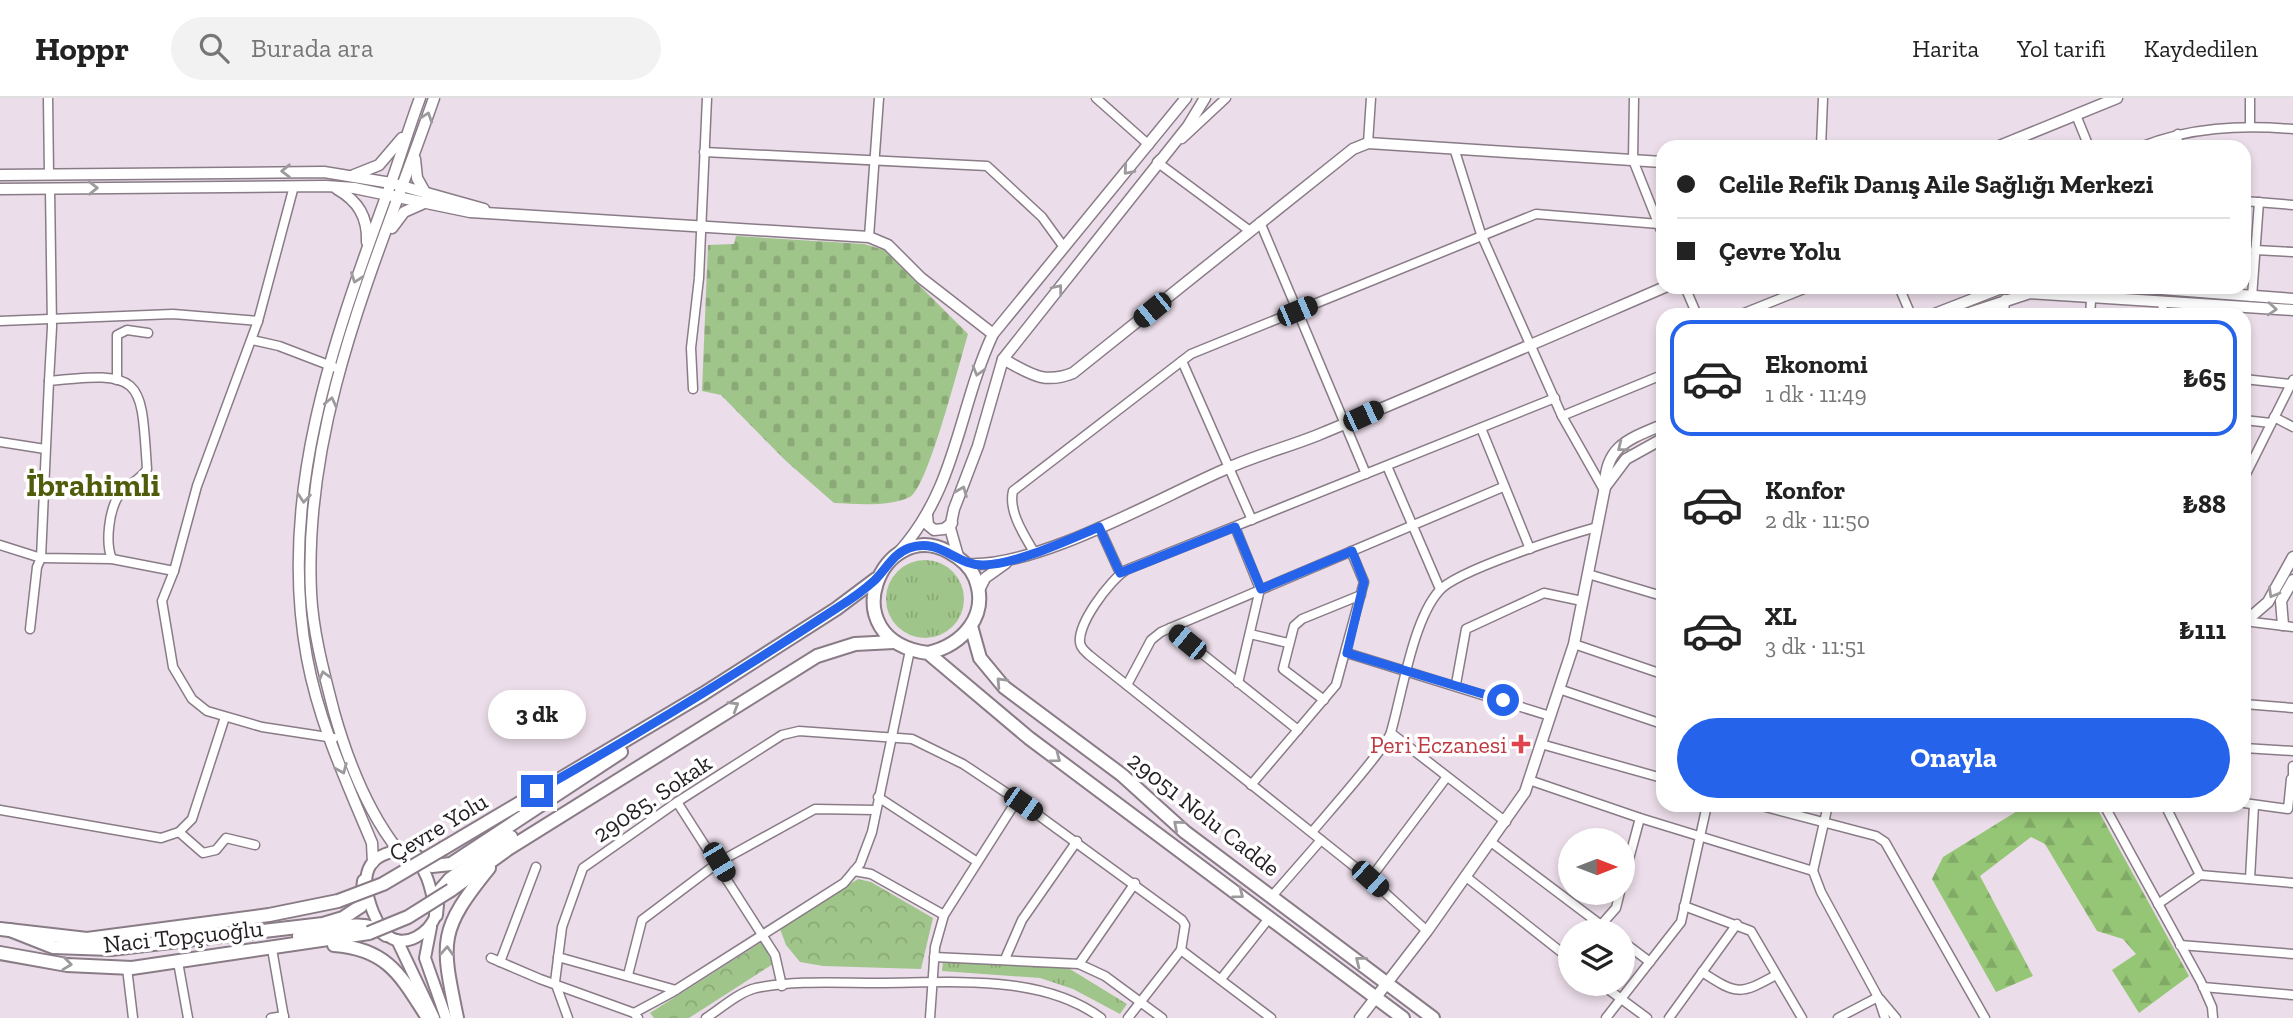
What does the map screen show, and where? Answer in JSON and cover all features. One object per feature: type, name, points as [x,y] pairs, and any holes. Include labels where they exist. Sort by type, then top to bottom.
[{"type":"main road","points":[[971,626],[960,640],[945,649],[928,653],[910,650],[894,642],[882,630],[874,614],[872,597],[876,579],[897,554],[912,547],[928,545],[944,549],[962,560],[978,592]]},
{"type":"main road","name":"Çevre Yolu","points":[[338,901],[383,884],[444,848],[742,668],[859,594],[876,579]]},
{"type":"main road","name":"29051 Nolu Cadde","points":[[978,592],[978,610],[971,626],[980,658],[1004,687],[1052,720],[1122,775],[1185,832],[1273,895],[1433,1018]]},
{"type":"main road","points":[[457,1018],[444,955],[450,924],[463,900],[500,854],[817,656],[855,644],[894,642]]},
{"type":"main road","name":"29051 Nolu Cadde","points":[[928,653],[1029,738],[1404,1018]]},
{"type":"main road","points":[[5,930],[52,947],[111,949],[323,924],[343,918],[361,906],[364,881],[373,863],[398,850],[405,850],[432,866],[451,864],[690,706],[742,668]]},
{"type":"main road","points":[[446,1018],[425,958],[438,892],[450,878],[673,734],[712,720]]},
{"type":"main road","name":"Naci Topçuoğlu","points":[[0,953],[67,965],[127,968],[369,933],[408,918],[500,854]]},
{"type":"main road","points":[[414,855],[431,890],[434,919]]},
{"type":"main road","points":[[364,881],[375,916],[391,937],[434,1018]]},
{"type":"main road","name":"Naci Topçuoğlu","points":[[5,930],[87,939],[269,915],[338,901]]},
{"type":"main road","points":[[102,967],[357,925],[377,926],[391,937],[414,939],[434,919]]},
{"type":"main road","points":[[312,943],[348,946],[380,956],[403,976],[428,1018]]},
{"type":"street","points":[[48,98],[50,175]]},
{"type":"street","points":[[397,184],[413,116],[420,98]]},
{"type":"street","points":[[364,256],[416,149],[434,98]]},
{"type":"street","points":[[692,389],[691,348],[701,225],[707,98]]},
{"type":"street","points":[[869,237],[877,162],[879,98]]},
{"type":"street","points":[[1096,98],[1149,145]]},
{"type":"street","points":[[897,554],[927,515],[948,474],[982,358],[993,334],[1186,98]]},
{"type":"street","points":[[1205,98],[1188,126],[1003,359],[952,523],[952,541],[962,560],[985,565],[1009,561],[1099,527],[1230,467],[1343,425],[1656,291]]},
{"type":"street","points":[[1157,162],[1226,98]]},
{"type":"street","points":[[1368,143],[1371,98]]},
{"type":"street","points":[[1634,98],[1633,160],[1656,217]]},
{"type":"street","points":[[1821,140],[1823,98]]},
{"type":"street","points":[[2016,140],[2117,98]]},
{"type":"street","points":[[2250,98],[2250,126]]},
{"type":"street","points":[[2076,115],[2086,140]]},
{"type":"street","points":[[354,175],[379,164],[390,155],[413,116]]},
{"type":"street","points":[[2160,140],[2178,134],[2250,126],[2293,128]]},
{"type":"street","points":[[2178,134],[2178,140]]},
{"type":"street","points":[[1003,359],[1044,379],[1055,380],[1073,373],[1353,149],[1368,143],[1656,162]]},
{"type":"street","points":[[1454,148],[1481,234],[1562,416],[1605,489]]},
{"type":"street","points":[[416,149],[415,168],[425,199]]},
{"type":"street","points":[[704,152],[987,166],[1042,217],[1063,246]]},
{"type":"street","points":[[1157,162],[1250,230]]},
{"type":"street","points":[[0,175],[295,170],[354,175],[397,184],[425,199]]},
{"type":"street","points":[[294,186],[252,340],[197,486],[174,571],[162,601],[173,667],[192,699],[207,711],[262,727],[342,738]]},
{"type":"street","points":[[0,189],[326,186],[392,197],[425,199],[498,213],[869,237],[888,244],[921,278],[993,334]]},
{"type":"street","points":[[326,186],[347,195],[362,211],[367,233],[364,256],[306,462],[299,576],[306,656],[329,738],[372,843],[373,863]]},
{"type":"street","points":[[30,629],[37,567],[41,558],[52,320],[50,189]]},
{"type":"street","points":[[370,276],[392,197]]},
{"type":"street","points":[[398,850],[385,834],[342,738],[321,663],[311,593],[318,463],[334,367],[370,276],[396,220],[425,199]]},
{"type":"street","points":[[2251,201],[2293,205]]},
{"type":"street","points":[[2252,297],[2259,202]]},
{"type":"street","points":[[1034,552],[1021,529],[1011,499],[1013,491],[1191,354],[1481,234],[1543,213],[1656,224]]},
{"type":"street","points":[[1260,222],[1343,425],[1366,474]]},
{"type":"street","points":[[2255,250],[2293,252]]},
{"type":"street","points":[[1766,308],[1795,294]]},
{"type":"street","points":[[1950,308],[1986,294]]},
{"type":"street","points":[[1981,308],[2026,294]]},
{"type":"street","points":[[2113,294],[2163,301],[2293,310]]},
{"type":"street","points":[[2224,294],[2293,299]]},
{"type":"street","points":[[2004,308],[2005,299]]},
{"type":"street","points":[[2162,308],[2163,301]]},
{"type":"street","points":[[0,321],[173,314],[258,321]]},
{"type":"street","points":[[117,380],[117,335],[127,330],[148,333]]},
{"type":"street","points":[[252,340],[334,367]]},
{"type":"street","points":[[1182,360],[1252,520]]},
{"type":"street","points":[[49,382],[84,376],[117,380],[133,387],[141,399],[147,469],[141,478],[119,494],[106,539],[112,559]]},
{"type":"street","points":[[1562,416],[1656,377]]},
{"type":"street","points":[[2251,379],[2292,382],[2251,464]]},
{"type":"street","points":[[1427,931],[1370,879],[1089,655],[1081,646],[1080,637],[1091,611],[1120,573],[1555,398]]},
{"type":"street","points":[[2251,421],[2273,420],[2293,427]]},
{"type":"street","points":[[1481,428],[1530,549]]},
{"type":"street","points":[[1360,1018],[1506,822],[1529,780],[1574,643],[1605,489],[1605,466],[1620,446],[1656,428]]},
{"type":"street","points":[[0,442],[45,449]]},
{"type":"street","points":[[1605,489],[1626,459],[1656,442]]},
{"type":"street","points":[[1387,466],[1440,589]]},
{"type":"street","points":[[1127,685],[1151,640],[1170,628],[1503,487]]},
{"type":"street","points":[[927,515],[928,525],[934,530],[944,529],[952,523]]},
{"type":"street","points":[[1099,527],[1120,573]]},
{"type":"street","points":[[1235,527],[1261,589],[1238,683]]},
{"type":"street","points":[[1312,832],[1391,733],[1405,671],[1430,605],[1440,589],[1530,549],[1597,527]]},
{"type":"street","points":[[0,545],[41,558],[112,559],[174,571]]},
{"type":"street","points":[[1251,785],[1336,685],[1347,653],[1364,582],[1352,551]]},
{"type":"street","points":[[2251,616],[2268,602],[2293,557]]},
{"type":"street","points":[[978,592],[985,578],[1009,561]]},
{"type":"street","points":[[1588,574],[1656,594]]},
{"type":"street","points":[[2251,622],[2288,626],[2281,601],[2293,580]]},
{"type":"street","points":[[1456,684],[1466,629],[1544,593],[1582,601]]},
{"type":"street","points":[[1324,700],[1283,669],[1288,643],[1294,626],[1301,619],[1361,595]]},
{"type":"street","points":[[1170,628],[1298,730]]},
{"type":"street","points":[[1250,634],[1288,643]]},
{"type":"street","points":[[1574,643],[1656,672]]},
{"type":"street","points":[[491,958],[636,1016],[844,883],[866,849],[910,650]]},
{"type":"street","points":[[1347,653],[1456,684],[1550,716]]},
{"type":"street","points":[[1559,689],[1656,722]]},
{"type":"street","points":[[2251,705],[2293,708]]},
{"type":"street","points":[[0,810],[161,838],[179,832],[192,819],[225,717]]},
{"type":"street","name":"29085. Sokak","points":[[568,1018],[555,982],[562,927],[583,868],[677,802],[782,735],[799,731],[892,735],[912,739],[962,764],[1077,841],[1181,920],[1185,925],[1181,950]]},
{"type":"street","points":[[1391,733],[1506,822]]},
{"type":"street","points":[[1541,744],[1656,776]]},
{"type":"street","points":[[2251,748],[2293,751]]},
{"type":"street","points":[[2251,804],[2290,810],[2293,766]]},
{"type":"street","points":[[1370,879],[1446,778]]},
{"type":"street","points":[[1529,780],[1640,818],[1813,871]]},
{"type":"street","points":[[878,797],[976,861]]},
{"type":"street","points":[[930,1018],[934,957],[944,915],[1017,800]]},
{"type":"street","points":[[677,802],[719,862],[775,955],[782,986]]},
{"type":"street","points":[[2250,879],[2254,805]]},
{"type":"street","points":[[628,975],[642,920],[719,862],[815,809],[875,810]]},
{"type":"street","points":[[1605,1018],[1681,922],[1705,812]]},
{"type":"street","points":[[1783,812],[1876,836],[1891,848],[1985,1018]]},
{"type":"street","points":[[1826,812],[1813,871],[1821,892],[1878,997],[1885,1018]]},
{"type":"street","points":[[2108,812],[2203,987],[2212,1007],[2213,1018]]},
{"type":"street","points":[[2168,812],[2200,875]]},
{"type":"street","points":[[1635,837],[1640,818]]},
{"type":"street","points":[[179,832],[203,853],[216,850],[226,838],[255,845]]},
{"type":"street","points":[[1273,895],[1321,840]]},
{"type":"street","points":[[1005,959],[1022,920],[1077,841]]},
{"type":"street","points":[[1491,842],[1593,919]]},
{"type":"street","points":[[500,962],[536,866]]},
{"type":"street","points":[[854,871],[871,874],[944,915]]},
{"type":"street","points":[[2158,904],[2200,875],[2293,883]]},
{"type":"street","points":[[1465,876],[1558,950]]},
{"type":"street","points":[[1079,964],[1135,883]]},
{"type":"street","points":[[1684,906],[1737,924],[1751,932],[1802,1018]]},
{"type":"street","points":[[1221,979],[1270,917]]},
{"type":"street","points":[[1669,1018],[1737,924]]},
{"type":"street","points":[[2180,945],[2293,954]]},
{"type":"street","points":[[271,1018],[284,1017],[272,949]]},
{"type":"street","points":[[1128,1018],[1181,950],[1271,1018]]},
{"type":"street","points":[[1635,951],[1650,962]]},
{"type":"street","points":[[558,957],[676,990]]},
{"type":"street","points":[[934,957],[1079,964],[1105,976],[1162,1018]]},
{"type":"street","points":[[178,962],[188,1018]]},
{"type":"street","points":[[127,968],[133,1018]]},
{"type":"street","points":[[1702,972],[1735,992],[1748,990],[1776,975]]},
{"type":"street","points":[[706,1018],[754,989],[811,982],[985,984],[1042,992],[1082,1004],[1101,1018]]},
{"type":"street","points":[[2203,987],[2293,995]]},
{"type":"street","points":[[1616,996],[1647,1018]]},
{"type":"street","points":[[1838,1018],[1878,997]]},
{"type":"street","points":[[1878,997],[1896,1018]]},
{"type":"green space","points":[[736,236],[864,244],[884,250],[968,334],[926,471],[910,497],[883,504],[834,503],[786,461],[721,395],[702,391],[708,245],[734,244]]},
{"type":"green space","points":[[925,560],[940,563],[953,571],[961,584],[964,599],[961,614],[953,627],[940,635],[925,638],[910,635],[897,627],[889,614],[886,599],[889,584],[897,571],[910,563]]},
{"type":"green space","points":[[2016,812],[2099,812],[2189,976],[2139,1013],[2112,970],[2136,954],[2123,939],[2097,931],[2045,844],[2031,837],[1980,876],[2033,976],[1996,992],[1932,879],[1943,857]]},
{"type":"green space","points":[[858,879],[871,882],[933,918],[921,969],[823,966],[800,962],[786,945],[780,929]]},
{"type":"green space","points":[[762,942],[773,964],[689,1018],[654,1018],[650,1013]]},
{"type":"green space","points":[[943,961],[1065,966],[1127,1004],[1120,1014],[1073,989],[1040,978],[942,971]]},
{"type":"place","name":"Peri Eczanesi","points":[[1521,744]]},
{"type":"district","name":"İbrahimli","points":[[93,485]]},
{"type":"route","points":[[537,791],[703,694],[859,594],[897,554],[912,547],[928,545],[958,556],[966,564],[985,565],[1009,561],[1099,527],[1120,573],[1235,527],[1261,589],[1352,551],[1364,582],[1347,653],[1503,700]]}]
